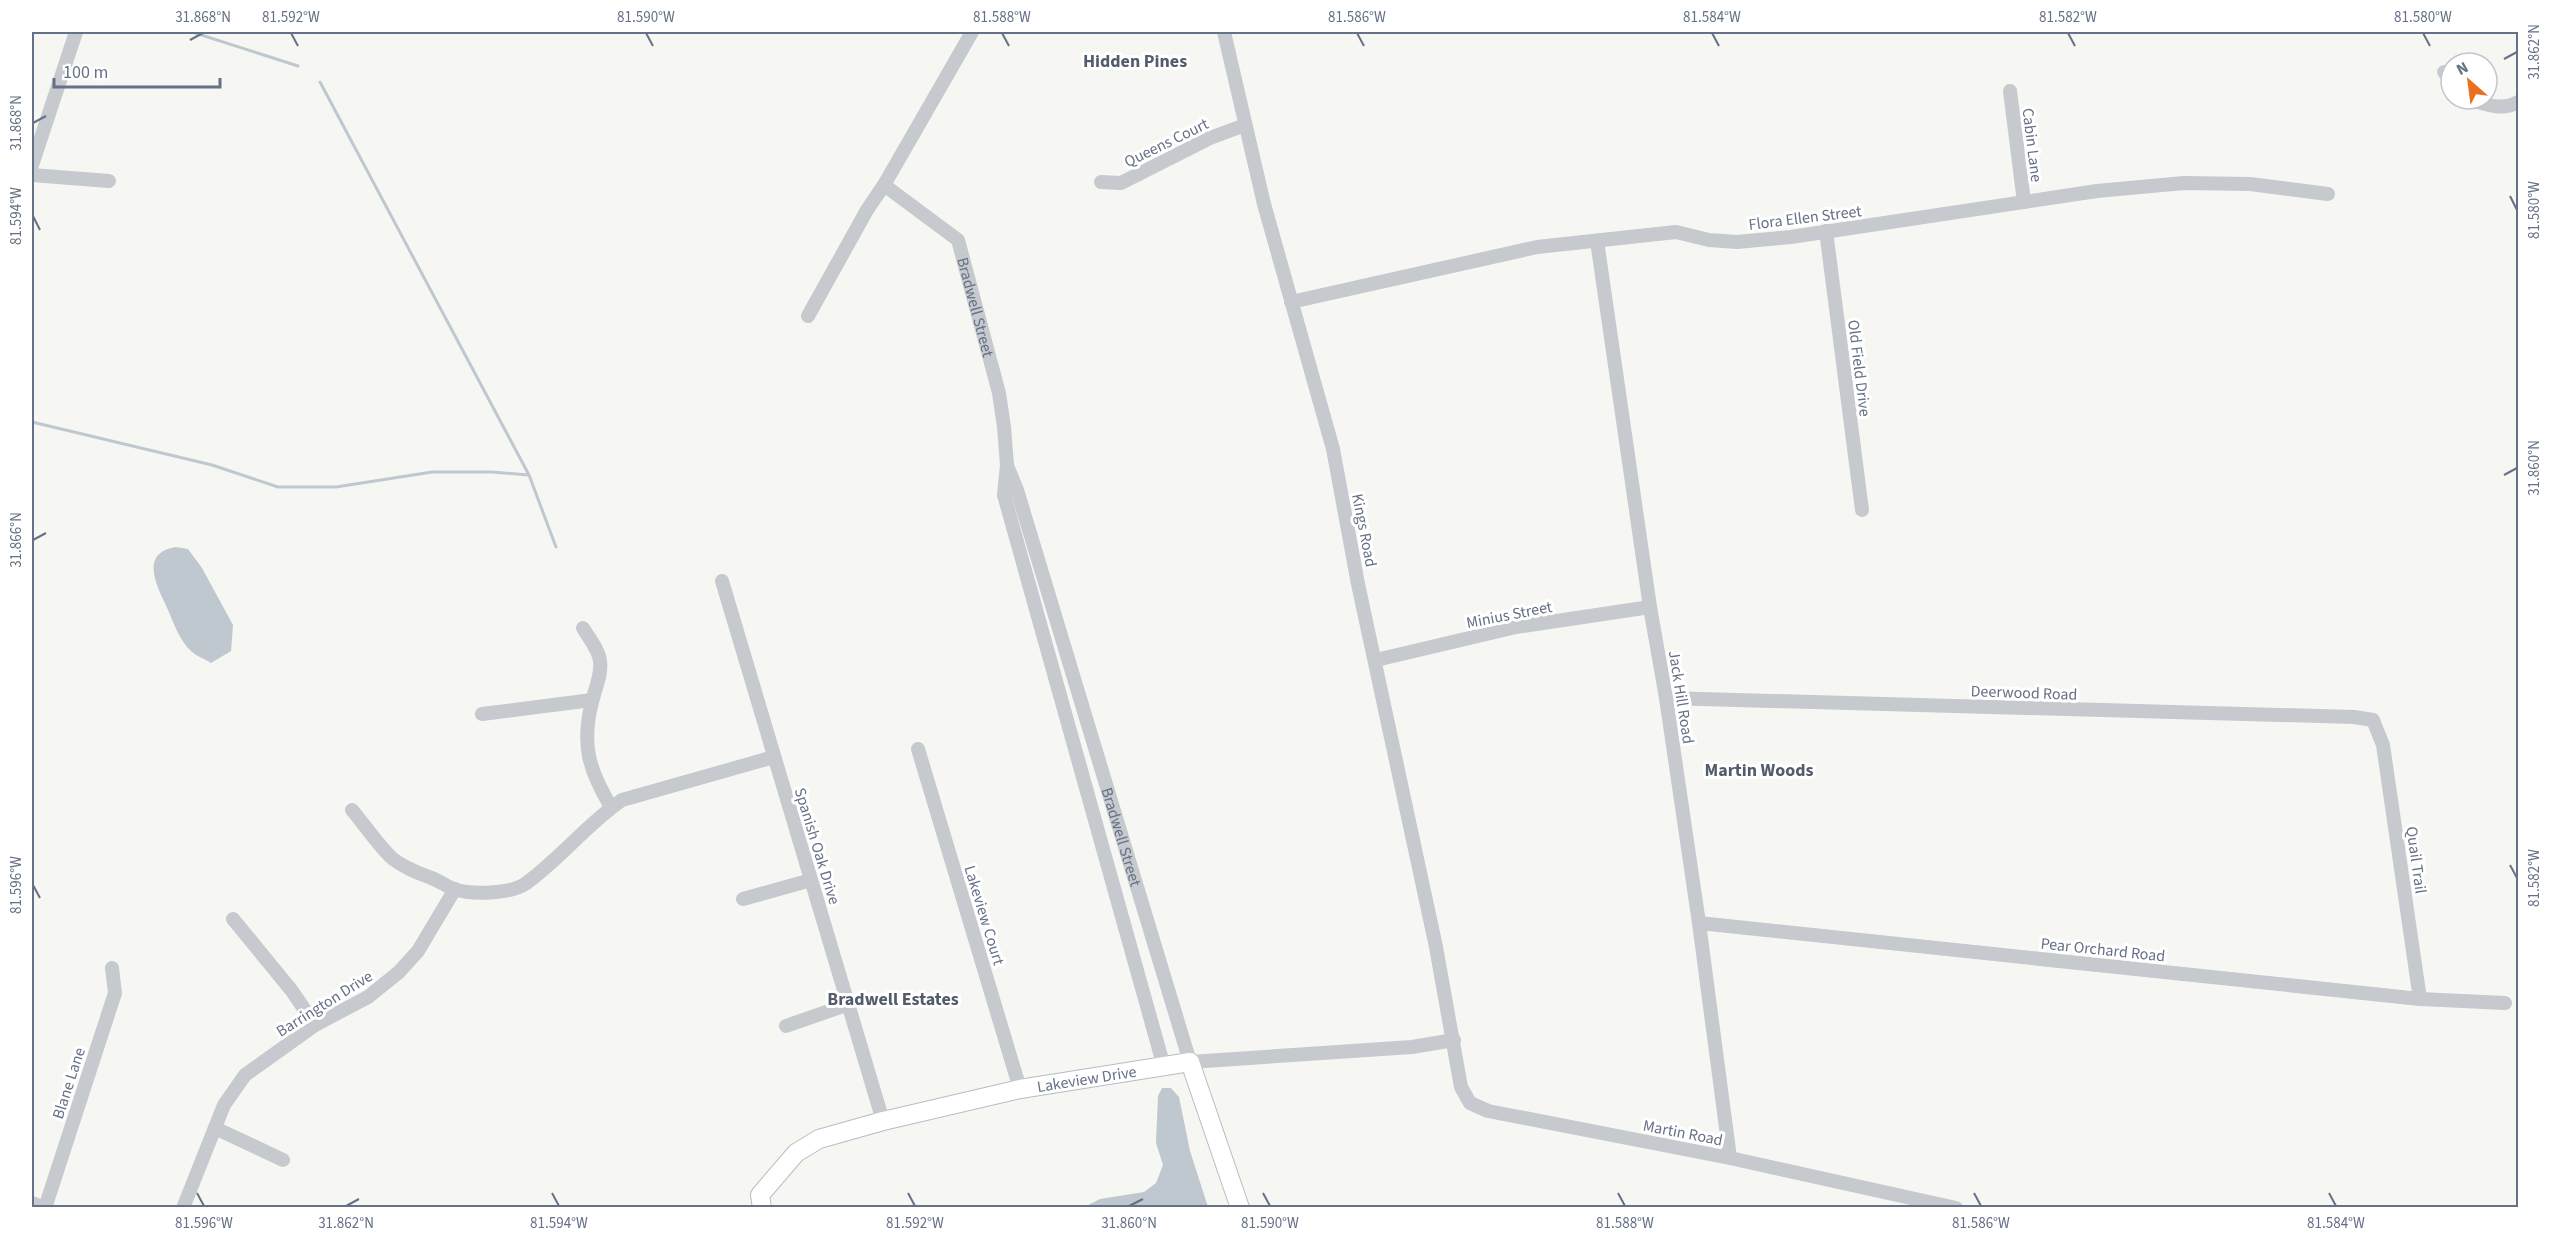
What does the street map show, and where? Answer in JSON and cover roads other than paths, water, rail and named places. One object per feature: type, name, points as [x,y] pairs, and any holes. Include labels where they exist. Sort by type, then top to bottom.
[{"type":"street","points":[[32,165],[76,32]]},
{"type":"street","points":[[808,316],[867,210],[884,186],[972,32]]},
{"type":"street","name":"Kings Road","points":[[1224,32],[1264,204],[1333,449],[1358,584],[1376,660],[1454,1040]]},
{"type":"street","name":"Cabin Lane","points":[[2010,91],[2024,202]]},
{"type":"street","points":[[2499,107],[2518,102]]},
{"type":"street","name":"Queens Court","points":[[1101,182],[1121,183],[1225,131],[1245,125]]},
{"type":"street","points":[[32,175],[109,181]]},
{"type":"street","name":"Flora Ellen Street","points":[[1291,302],[1537,247],[1597,240],[1676,232],[1709,240],[1737,242],[2097,191],[2184,183],[2250,184],[2328,194]]},
{"type":"street","name":"Bradwell Street","points":[[884,186],[958,240],[994,366],[1005,427],[1004,495],[1164,1066]]},
{"type":"street","name":"Old Field Drive","points":[[1826,231],[1862,510]]},
{"type":"street","name":"Jack Hill Road","points":[[1597,240],[1699,923],[1730,1158]]},
{"type":"street","name":"Bradwell Street","points":[[1006,465],[1017,490],[1190,1062],[1240,1208]]},
{"type":"street","name":"Spanish Oak Drive","points":[[722,581],[883,1121]]},
{"type":"street","name":"Minius Street","points":[[1376,660],[1516,627],[1650,607]]},
{"type":"street","points":[[584,628],[600,659],[600,671],[592,700],[587,744],[589,763],[593,778],[611,807]]},
{"type":"street","name":"Deerwood Road","points":[[1666,698],[2354,717],[2373,720],[2376,727]]},
{"type":"street","points":[[482,714],[592,700]]},
{"type":"street","name":"Quail Trail","points":[[2376,727],[2383,745],[2420,999]]},
{"type":"street","name":"Lakeview Court","points":[[918,749],[1020,1089]]},
{"type":"street","points":[[352,810],[391,857],[412,872],[430,877],[455,889],[476,894],[522,886],[552,863],[621,800],[774,757]]},
{"type":"street","points":[[744,899],[811,880]]},
{"type":"street","name":"Barrington Drive","points":[[183,1208],[224,1105],[245,1075],[315,1025],[368,998],[399,972],[418,951],[455,889]]},
{"type":"street","points":[[232,919],[292,991],[315,1025]]},
{"type":"street","name":"Pear Orchard Road","points":[[1699,923],[2420,999],[2505,1003]]},
{"type":"street","name":"Blane Lane","points":[[44,1208],[115,993],[112,968]]},
{"type":"street","points":[[786,1026],[849,1004]]},
{"type":"street","name":"Lakeview Drive","points":[[762,1208],[760,1195],[796,1153],[819,1139],[883,1121],[1020,1089],[1190,1062],[1412,1047],[1454,1040]]},
{"type":"street","name":"Martin Road","points":[[1454,1040],[1461,1088],[1470,1103],[1488,1111],[1730,1158],[1956,1208]]},
{"type":"street","points":[[215,1128],[283,1160]]},
{"type":"street","points":[[32,1203],[44,1208]]},
{"type":"waterway","points":[[192,32],[298,66]]},
{"type":"waterway","points":[[320,82],[529,475],[556,547]]},
{"type":"waterway","points":[[32,422],[212,465],[278,487],[336,487],[432,472],[492,472],[529,475]]},
{"type":"district","name":"Hidden Pines","points":[[1135,61]]},
{"type":"district","name":"Martin Woods","points":[[1759,770]]},
{"type":"district","name":"Bradwell Estates","points":[[893,999]]}]
